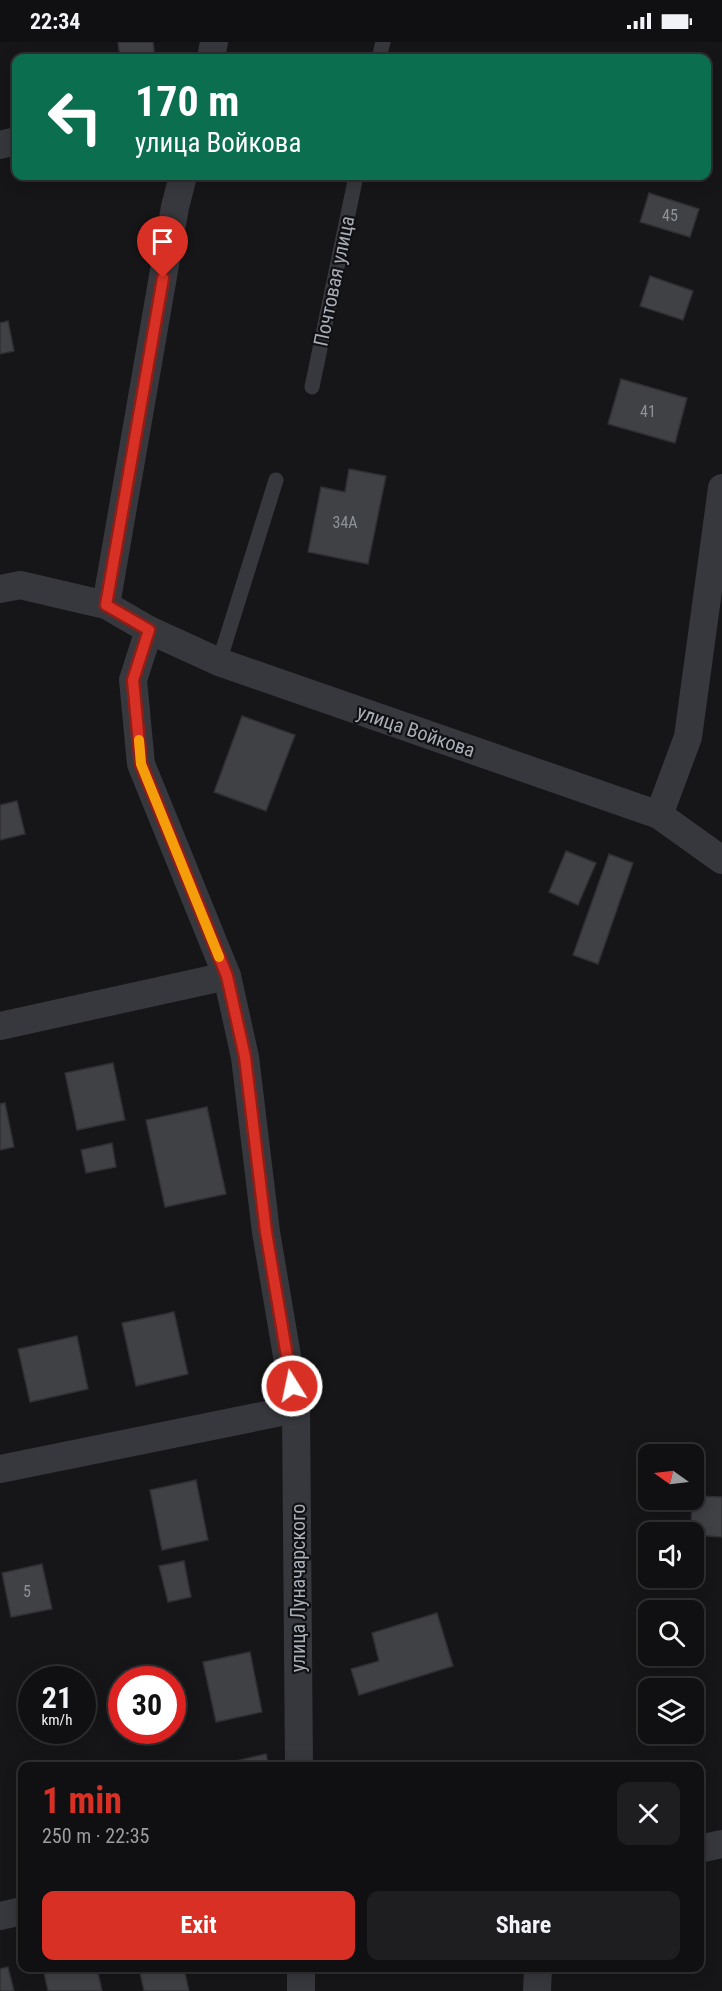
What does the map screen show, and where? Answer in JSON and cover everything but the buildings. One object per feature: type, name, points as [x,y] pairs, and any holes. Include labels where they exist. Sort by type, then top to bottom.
[{"type":"street","points":[[106,605],[175,207],[182,180]]},
{"type":"street","points":[[659,815],[688,737],[722,489]]},
{"type":"street","name":"улица Войкова","points":[[0,589],[20,585],[106,605],[149,630],[219,662],[659,815],[722,860]]},
{"type":"street","points":[[0,1469],[296,1409],[266,1232],[245,1057],[227,976],[141,764],[133,680],[149,630]]},
{"type":"street","points":[[0,1026],[227,976]]},
{"type":"street","name":"улица Луначарского","points":[[296,1409],[299,1762]]},
{"type":"street","points":[[704,1848],[722,1844]]},
{"type":"street","points":[[0,1916],[18,1912]]},
{"type":"street","points":[[301,1972],[301,1991]]},
{"type":"street","points":[[537,1991],[538,1972]]},
{"type":"lane","name":"Почтовая улица","points":[[312,387],[355,180]]},
{"type":"lane","points":[[219,662],[276,480]]},
{"type":"slow traffic","points":[[139,740],[141,764],[219,957]]},
{"type":"route","points":[[163,278],[106,605],[149,630],[133,680],[141,764],[227,976],[245,1057],[266,1232],[292,1386]]}]
